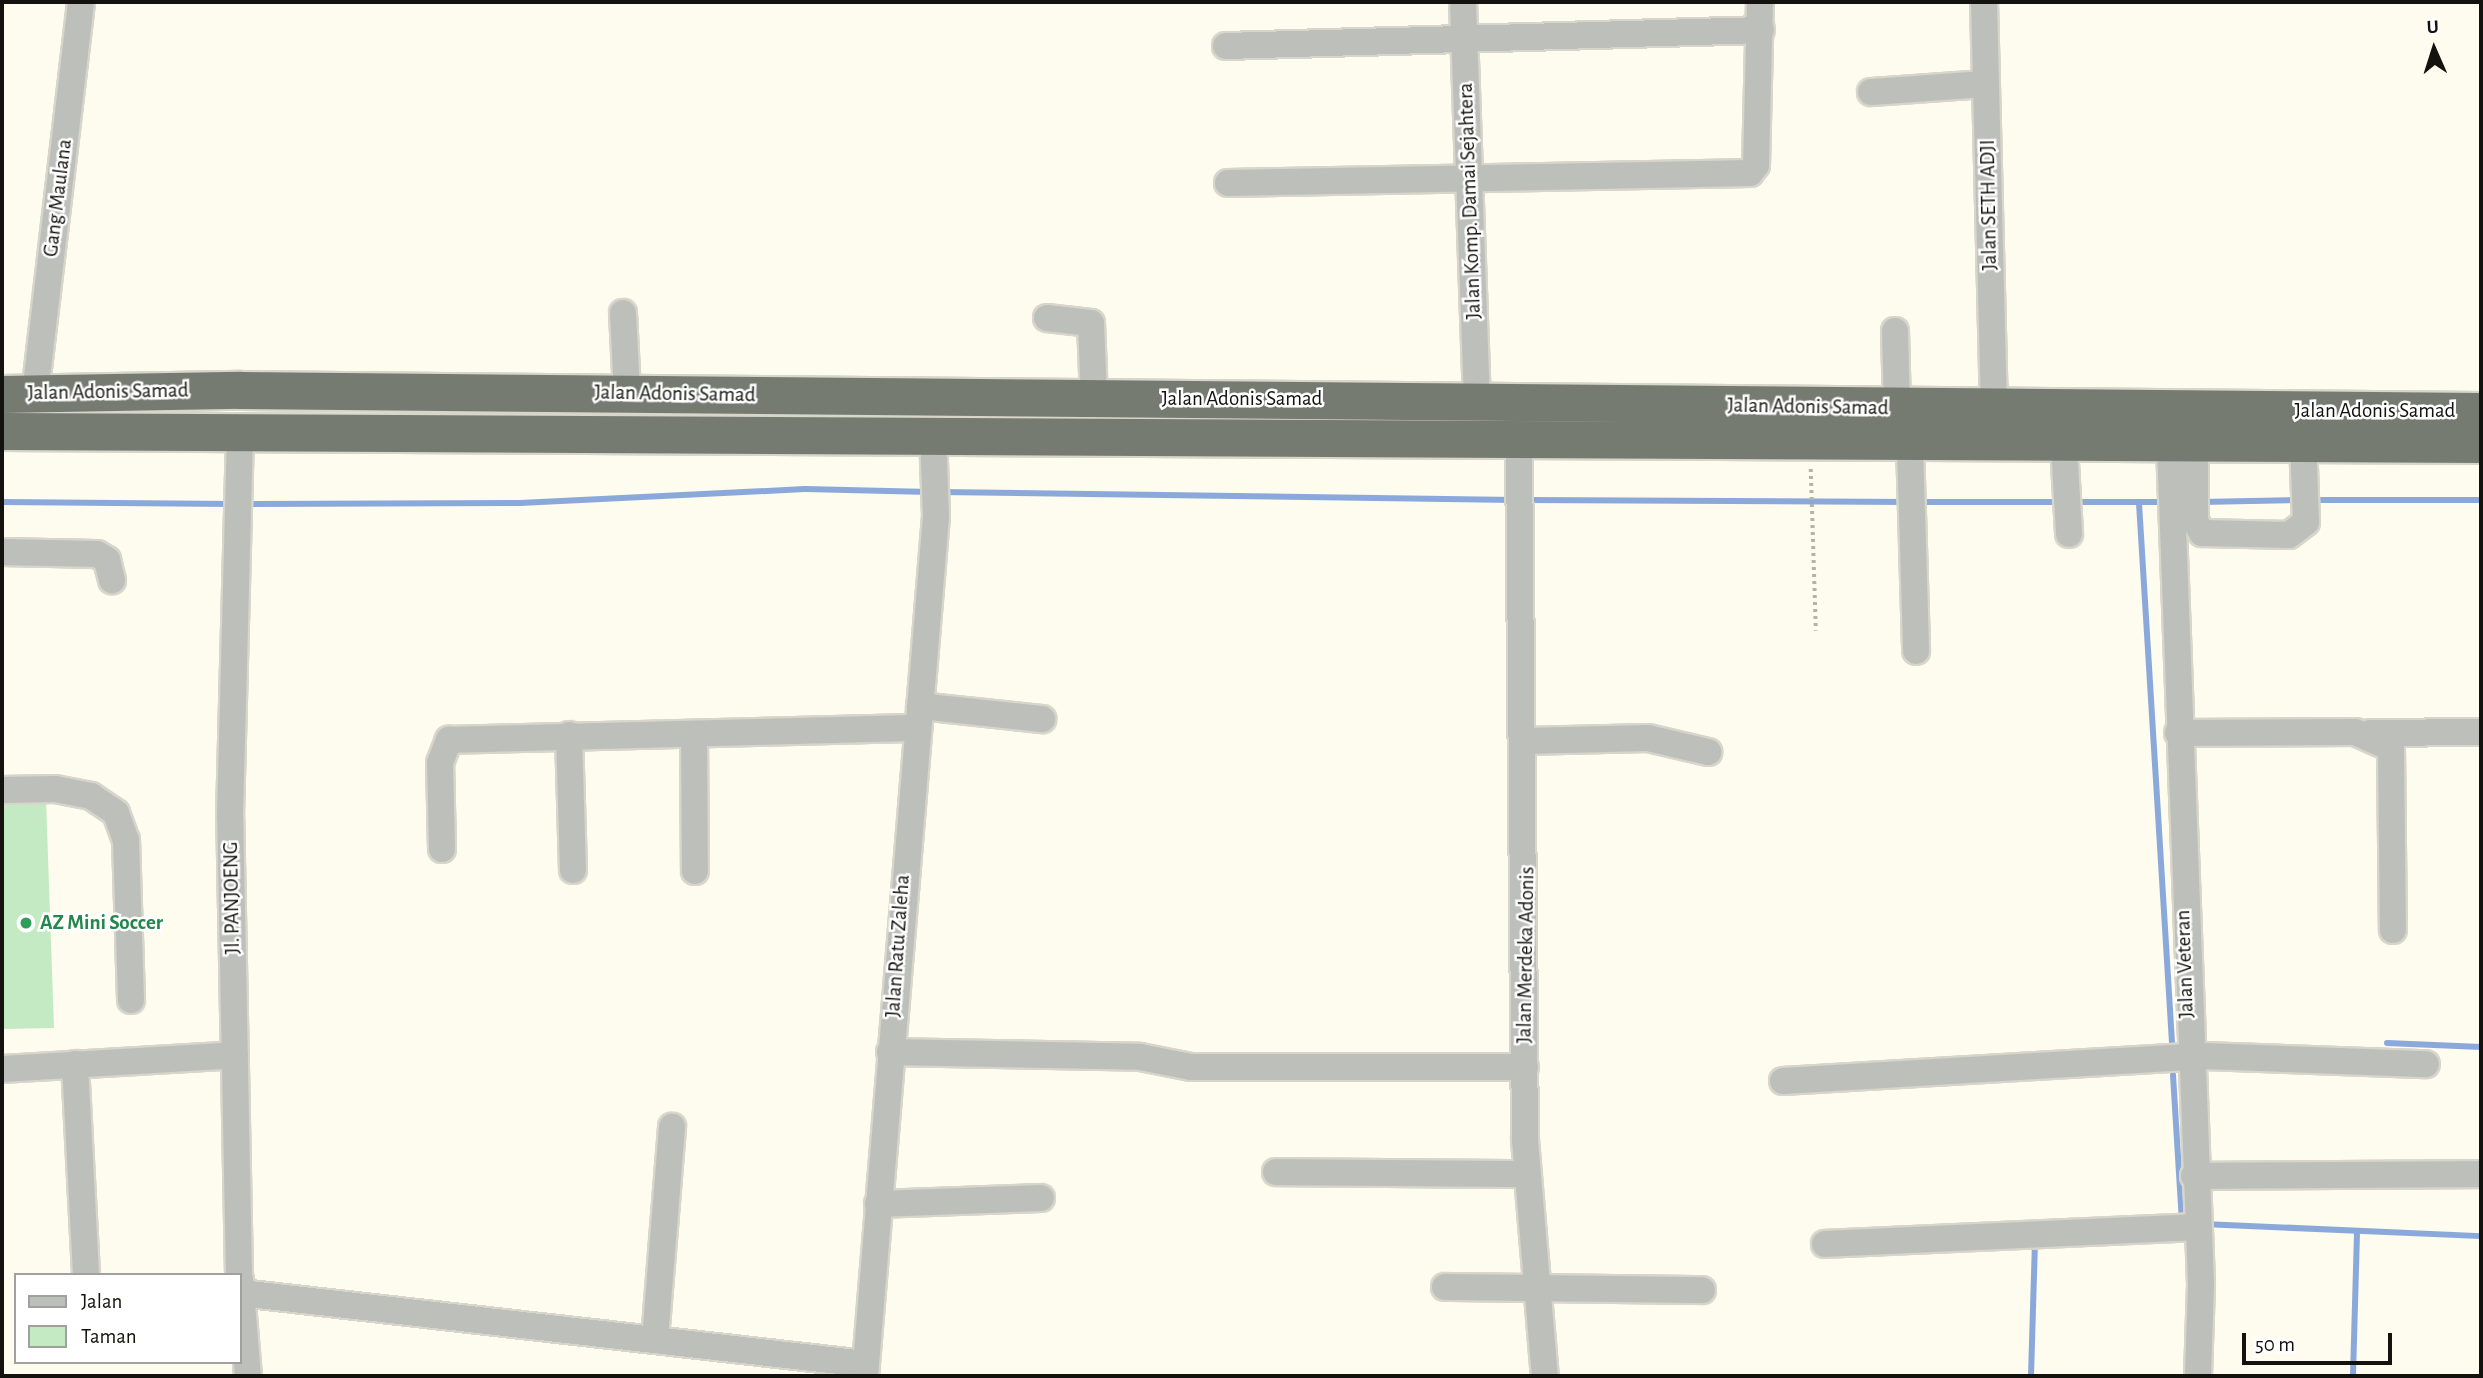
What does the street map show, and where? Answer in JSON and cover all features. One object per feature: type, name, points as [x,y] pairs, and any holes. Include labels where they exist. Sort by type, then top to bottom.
[{"type":"highway","name":"Jalan Adonis Samad","points":[[18,394],[240,390],[1477,400],[1994,408],[2301,427],[2481,411]]},
{"type":"highway","points":[[240,390],[240,428]]},
{"type":"highway","points":[[1684,405],[1685,443]]},
{"type":"highway","points":[[2,431],[240,428],[934,451],[1520,459],[1685,443],[2183,446],[2301,427],[2481,444]]},
{"type":"street","name":"Gang Maulana","points":[[18,394],[81,2]]},
{"type":"street","name":"Jalan Komp. Damai Sejahtera","points":[[1464,2],[1477,400]]},
{"type":"street","points":[[1228,183],[1750,173],[1756,165],[1760,2]]},
{"type":"street","name":"Jalan SETH ADJI","points":[[1984,2],[1994,408]]},
{"type":"street","points":[[1226,46],[1464,43],[1761,30]]},
{"type":"street","points":[[1871,92],[1986,84]]},
{"type":"street","points":[[623,313],[627,393]]},
{"type":"street","points":[[1047,318],[1091,323],[1094,399]]},
{"type":"street","points":[[1895,331],[1897,408]]},
{"type":"street","points":[[2183,446],[2182,488],[2195,521],[2207,534],[2290,535],[2306,522],[2306,481],[2301,427]]},
{"type":"street","name":"Jl. PANJOENG","points":[[240,428],[230,816],[240,1273]]},
{"type":"street","points":[[1910,445],[1916,651]]},
{"type":"street","points":[[2064,446],[2069,534]]},
{"type":"street","name":"Jalan Ratu Zaleha","points":[[865,1370],[936,516],[934,451]]},
{"type":"street","name":"Jalan Merdeka Adonis","points":[[1520,459],[1525,741],[1527,1174],[1540,1286],[1545,1376]]},
{"type":"street","name":"Jalan Veteran","points":[[2182,488],[2173,552],[2188,1058],[2197,1227],[2198,1376]]},
{"type":"street","points":[[2,552],[97,554],[107,560],[112,580]]},
{"type":"street","points":[[442,849],[440,763],[449,740],[569,735],[694,736],[918,717],[1042,719]]},
{"type":"street","points":[[2178,733],[2481,732]]},
{"type":"street","points":[[2370,733],[2391,748],[2393,930]]},
{"type":"street","points":[[569,735],[573,870]]},
{"type":"street","points":[[694,736],[695,871]]},
{"type":"street","points":[[1525,741],[1648,738],[1708,752]]},
{"type":"street","points":[[2,790],[55,789],[91,796],[116,813],[126,840],[131,1000]]},
{"type":"street","points":[[890,1052],[1140,1057],[1191,1067],[1525,1067]]},
{"type":"street","points":[[2,1069],[235,1055]]},
{"type":"street","points":[[1783,1081],[2188,1058],[2298,1055],[2426,1064]]},
{"type":"street","points":[[75,1064],[86,1273]]},
{"type":"street","points":[[655,1339],[672,1127]]},
{"type":"street","points":[[1276,1172],[1527,1174]]},
{"type":"street","points":[[2194,1176],[2481,1174]]},
{"type":"street","points":[[878,1204],[1041,1198]]},
{"type":"street","points":[[1825,1244],[2197,1227]]},
{"type":"street","points":[[242,1282],[865,1370]]},
{"type":"street","points":[[1445,1287],[1540,1286],[1702,1290]]},
{"type":"street","name":"Jl. PANJOENG","points":[[242,1306],[248,1376]]},
{"type":"path","points":[[1812,473],[1816,631]]},
{"type":"green space","name":"AZ Mini Soccer","points":[[46,800],[54,1028],[2,1029],[2,802]]},
{"type":"waterway","points":[[245,504],[520,503],[805,489],[930,492]]},
{"type":"waterway","points":[[941,492],[1515,500]]},
{"type":"waterway","points":[[1526,500],[1907,502]]},
{"type":"waterway","points":[[2201,502],[2298,500]]},
{"type":"waterway","points":[[2313,500],[2481,500]]},
{"type":"waterway","points":[[2,502],[231,504]]},
{"type":"waterway","points":[[1918,502],[2051,502]]},
{"type":"waterway","points":[[2083,502],[2165,502]]},
{"type":"waterway","points":[[2139,503],[2172,1042]]},
{"type":"waterway","points":[[2387,1043],[2481,1047]]},
{"type":"waterway","points":[[2173,1075],[2182,1223]]},
{"type":"waterway","points":[[2203,1224],[2481,1236]]},
{"type":"waterway","points":[[2353,1376],[2357,1231]]},
{"type":"waterway","points":[[2031,1376],[2035,1245]]},
{"type":"place","name":"AZ Mini Soccer","points":[[26,923]]}]
